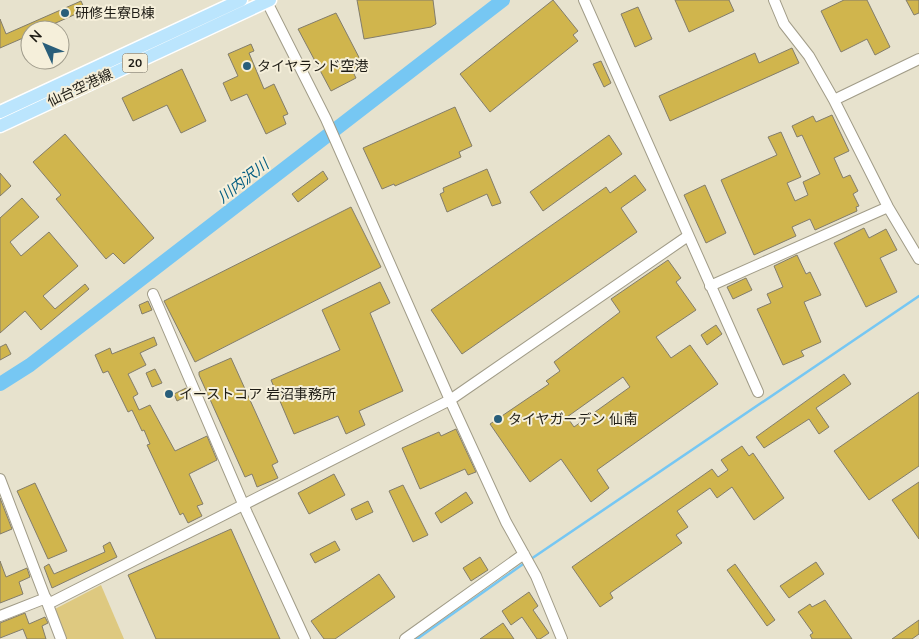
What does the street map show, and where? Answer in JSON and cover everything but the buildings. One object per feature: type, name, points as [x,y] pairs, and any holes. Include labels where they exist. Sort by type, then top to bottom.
[{"type":"main road","name":"仙台空港線","points":[[0,112],[242,0]]},
{"type":"main road","name":"仙台空港線","points":[[0,126],[268,0]]},
{"type":"street","points":[[268,0],[326,119],[450,400],[524,555],[536,576],[562,639]]},
{"type":"street","points":[[584,0],[758,392]]},
{"type":"street","points":[[774,0],[784,24],[809,56],[834,100],[888,207],[919,260]]},
{"type":"street","points":[[834,100],[919,59]]},
{"type":"street","points":[[710,286],[888,207]]},
{"type":"street","points":[[0,616],[47,601],[450,400],[688,236]]},
{"type":"street","points":[[153,294],[243,503],[305,639]]},
{"type":"street","points":[[0,479],[61,639]]},
{"type":"street","points":[[405,639],[524,555]]},
{"type":"shaded area","points":[[101,585],[124,639],[63,639],[53,610]]},
{"type":"waterway","name":"川内沢川","points":[[0,384],[30,365],[503,0]]},
{"type":"waterway","points":[[531,559],[919,296]]},
{"type":"waterway","points":[[417,639],[526,562]]},
{"type":"place","name":"研修生寮B棟","points":[[65,13]]},
{"type":"place","name":"タイヤランド空港","points":[[247,66]]},
{"type":"place","name":"イーストコア 岩沼事務所","points":[[169,394]]},
{"type":"place","name":"タイヤガーデン 仙南","points":[[498,419]]}]
